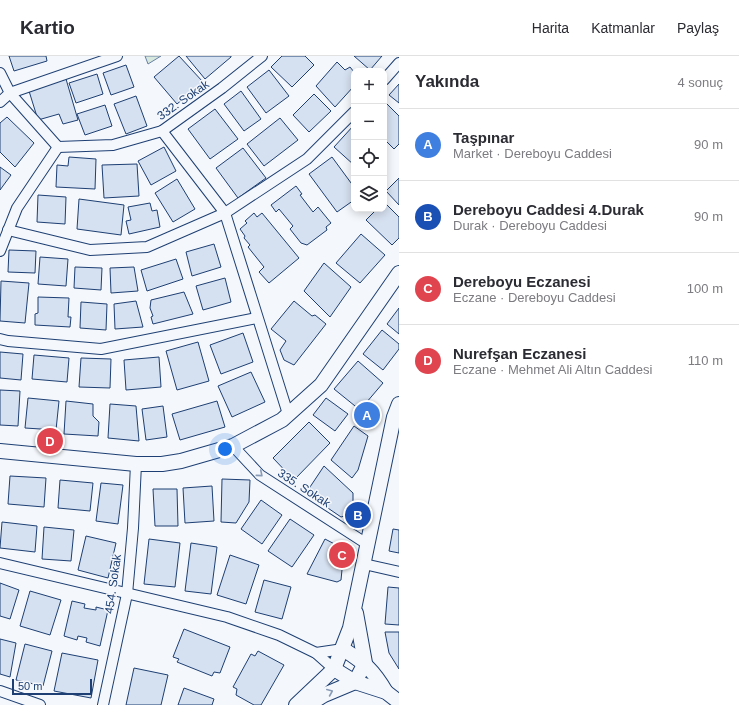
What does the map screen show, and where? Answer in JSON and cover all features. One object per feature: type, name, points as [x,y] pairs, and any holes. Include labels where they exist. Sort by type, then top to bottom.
[{"type":"street","points":[[0,102],[10,93],[117,56]]},
{"type":"street","name":"332. Sokak","points":[[58,146],[113,145],[162,131],[222,88],[262,56]]},
{"type":"street","points":[[387,77],[399,63]]},
{"type":"street","points":[[0,73],[10,93],[58,146],[17,208],[0,251]]},
{"type":"street","points":[[8,230],[90,250],[147,247],[225,213],[307,159],[351,115]]},
{"type":"street","points":[[162,131],[225,213],[288,414]]},
{"type":"street","points":[[0,451],[136,464],[162,464],[181,461],[233,446],[282,420],[321,385],[399,273]]},
{"type":"street","points":[[0,339],[8,342],[101,349],[258,318]]},
{"type":"street","points":[[296,705],[334,669],[343,649],[350,628],[367,544],[397,414]]},
{"type":"street","name":"335. Sokak","points":[[233,446],[260,475],[367,544]]},
{"type":"street","name":"454. Sokak","points":[[103,705],[127,594],[133,528],[136,464]]},
{"type":"street","points":[[0,563],[227,617],[279,635],[316,653],[334,669],[355,682],[386,692],[399,702]]},
{"type":"street","points":[[364,564],[399,572]]},
{"type":"street","points":[[308,705],[324,695],[355,682],[364,663],[355,603]]},
{"type":"street","points":[[316,653],[343,649],[364,663],[375,674],[386,692]]},
{"type":"street","points":[[0,691],[40,705]]},
{"type":"shaded area","points":[[145,56],[161,56],[148,64]]},
{"type":"building","points":[[9,56],[46,56],[47,61],[14,71]]},
{"type":"building","points":[[179,56],[203,82],[177,104],[154,77]]},
{"type":"building","points":[[186,56],[231,56],[231,57],[205,79]]},
{"type":"building","points":[[282,56],[305,56],[314,65],[292,87],[271,67]]},
{"type":"building","points":[[354,56],[382,56],[372,68],[368,68]]},
{"type":"building","points":[[337,62],[345,70],[350,67],[351,68],[351,89],[335,107],[316,86]]},
{"type":"building","points":[[126,65],[134,87],[111,95],[103,73]]},
{"type":"building","points":[[269,70],[289,96],[266,113],[247,87]]},
{"type":"building","points":[[97,74],[103,94],[76,103],[69,83]]},
{"type":"building","points":[[66,79],[78,120],[63,124],[59,114],[38,120],[29,91]]},
{"type":"building","points":[[399,84],[399,103],[389,95]]},
{"type":"building","points":[[241,91],[261,119],[244,131],[224,104]]},
{"type":"building","points":[[314,94],[331,111],[309,132],[293,115]]},
{"type":"building","points":[[136,96],[147,126],[126,134],[114,104]]},
{"type":"building","points":[[387,104],[399,116],[399,144],[394,149],[387,142]]},
{"type":"building","points":[[105,105],[112,126],[85,135],[77,114]]},
{"type":"building","points":[[215,109],[238,139],[210,159],[188,129]]},
{"type":"building","points":[[7,117],[34,143],[15,167],[0,152],[0,123]]},
{"type":"building","points":[[280,118],[298,140],[264,166],[247,144]]},
{"type":"building","points":[[351,128],[351,162],[334,147]]},
{"type":"building","points":[[164,147],[176,171],[151,185],[138,161]]},
{"type":"building","points":[[243,148],[266,178],[238,198],[216,168]]},
{"type":"building","points":[[69,157],[96,159],[95,189],[56,187],[57,165],[68,166]]},
{"type":"building","points":[[332,157],[351,183],[351,202],[337,212],[309,174]]},
{"type":"building","points":[[137,164],[139,196],[104,198],[102,165]]},
{"type":"building","points":[[0,167],[11,175],[0,190]]},
{"type":"building","points":[[399,178],[399,205],[387,192],[387,190]]},
{"type":"building","points":[[177,179],[195,209],[173,222],[155,193]]},
{"type":"building","points":[[296,186],[302,194],[300,195],[313,212],[318,207],[331,223],[326,227],[327,230],[307,245],[301,243],[290,229],[293,226],[279,209],[276,212],[271,205]]},
{"type":"building","points":[[38,195],[66,197],[65,224],[37,222]]},
{"type":"building","points":[[79,199],[124,205],[121,235],[77,229]]},
{"type":"building","points":[[150,203],[152,211],[157,210],[160,227],[129,234],[126,221],[131,220],[128,207]]},
{"type":"building","points":[[387,205],[399,217],[399,238],[392,245],[366,220],[374,212],[387,212]]},
{"type":"building","points":[[254,213],[257,217],[262,213],[299,258],[269,283],[259,272],[264,267],[248,247],[250,245],[244,238],[245,236],[240,229],[247,223],[245,221]]},
{"type":"building","points":[[361,234],[385,255],[360,283],[336,263]]},
{"type":"building","points":[[214,244],[221,267],[192,276],[186,252]]},
{"type":"building","points":[[9,250],[36,251],[35,273],[8,272]]},
{"type":"building","points":[[40,257],[68,259],[66,286],[38,284]]},
{"type":"building","points":[[176,259],[183,279],[147,291],[141,270]]},
{"type":"building","points":[[324,263],[351,287],[330,317],[304,291]]},
{"type":"building","points":[[75,267],[102,268],[101,290],[74,288]]},
{"type":"building","points":[[134,267],[138,291],[111,293],[110,268]]},
{"type":"building","points":[[225,278],[231,302],[203,310],[196,286]]},
{"type":"building","points":[[1,281],[29,283],[25,323],[0,321]]},
{"type":"building","points":[[184,292],[193,314],[153,324],[151,317],[153,316],[150,308],[151,300]]},
{"type":"building","points":[[38,297],[69,298],[68,317],[71,317],[70,327],[35,325],[35,314],[38,313]]},
{"type":"building","points":[[136,301],[143,327],[115,329],[114,304]]},
{"type":"building","points":[[294,301],[312,316],[315,315],[326,324],[294,365],[284,360],[280,350],[286,341],[271,329]]},
{"type":"building","points":[[81,302],[107,304],[106,330],[80,328]]},
{"type":"building","points":[[399,308],[399,334],[387,324]]},
{"type":"building","points":[[382,330],[399,344],[399,349],[383,370],[363,354]]},
{"type":"building","points":[[243,333],[253,362],[221,374],[210,345]]},
{"type":"building","points":[[198,342],[209,381],[177,390],[166,351]]},
{"type":"building","points":[[0,352],[23,354],[21,380],[0,378]]},
{"type":"building","points":[[34,355],[69,358],[67,382],[32,379]]},
{"type":"building","points":[[159,357],[161,387],[126,390],[124,360]]},
{"type":"building","points":[[81,358],[111,359],[110,388],[79,387]]},
{"type":"building","points":[[358,361],[383,383],[360,410],[334,389]]},
{"type":"building","points":[[251,372],[265,402],[232,417],[218,386]]},
{"type":"building","points":[[0,390],[20,391],[18,426],[0,425]]},
{"type":"building","points":[[28,398],[59,401],[56,430],[25,428]]},
{"type":"building","points":[[326,398],[348,414],[335,431],[313,415]]},
{"type":"building","points":[[66,401],[93,404],[93,416],[99,422],[98,436],[64,434]]},
{"type":"building","points":[[217,401],[225,427],[180,440],[172,414]]},
{"type":"building","points":[[110,404],[136,406],[139,441],[108,438]]},
{"type":"building","points":[[163,406],[167,437],[146,440],[142,409]]},
{"type":"building","points":[[309,422],[330,443],[294,480],[273,458]]},
{"type":"building","points":[[354,426],[368,436],[358,470],[352,478],[331,460]]},
{"type":"building","points":[[324,466],[353,493],[353,506],[348,515],[341,517],[306,493]]},
{"type":"building","points":[[10,476],[46,478],[44,507],[8,504]]},
{"type":"building","points":[[222,479],[250,480],[249,502],[236,523],[221,522]]},
{"type":"building","points":[[60,480],[93,483],[90,511],[58,508]]},
{"type":"building","points":[[101,483],[123,485],[118,524],[96,521]]},
{"type":"building","points":[[212,486],[214,521],[185,523],[183,488]]},
{"type":"building","points":[[153,489],[177,489],[178,526],[155,526]]},
{"type":"building","points":[[261,500],[282,515],[262,544],[241,529]]},
{"type":"building","points":[[290,519],[314,535],[292,567],[268,551]]},
{"type":"building","points":[[2,522],[37,526],[35,552],[0,548]]},
{"type":"building","points":[[44,527],[74,530],[71,561],[42,559]]},
{"type":"building","points":[[393,529],[399,530],[399,553],[389,551]]},
{"type":"building","points":[[86,536],[116,543],[108,578],[78,570]]},
{"type":"building","points":[[149,539],[180,543],[175,587],[144,584]]},
{"type":"building","points":[[325,539],[344,549],[341,580],[337,582],[307,574]]},
{"type":"building","points":[[191,543],[217,547],[211,594],[185,591]]},
{"type":"building","points":[[230,555],[259,565],[246,604],[217,595]]},
{"type":"building","points":[[264,580],[291,587],[282,619],[255,612]]},
{"type":"building","points":[[0,583],[19,590],[10,619],[0,616]]},
{"type":"building","points":[[388,587],[399,588],[399,625],[385,624]]},
{"type":"building","points":[[30,591],[61,600],[50,635],[20,626]]},
{"type":"building","points":[[72,601],[85,604],[84,608],[96,610],[96,607],[108,610],[100,646],[86,642],[87,638],[78,636],[77,640],[64,636]]},
{"type":"building","points":[[184,629],[230,647],[220,673],[214,672],[212,676],[177,662],[179,659],[173,657]]},
{"type":"building","points":[[385,632],[399,632],[399,669],[389,653]]},
{"type":"building","points":[[0,639],[16,643],[10,677],[0,674]]},
{"type":"building","points":[[25,644],[52,651],[43,686],[16,680]]},
{"type":"building","points":[[258,651],[284,665],[261,705],[254,705],[236,695],[237,689],[233,687],[251,654],[255,656]]},
{"type":"building","points":[[62,653],[98,660],[91,698],[54,691]]},
{"type":"building","points":[[134,668],[168,675],[161,705],[126,705]]},
{"type":"building","points":[[184,688],[214,699],[212,705],[178,705]]},
{"type":"place","name":"Taşpınar","points":[[367,415]]},
{"type":"place","name":"Nurefşan Eczanesi","points":[[50,441]]},
{"type":"place","name":"Dereboyu Caddesi 4.Durak","points":[[358,515]]},
{"type":"place","name":"Dereboyu Eczanesi","points":[[342,555]]}]
